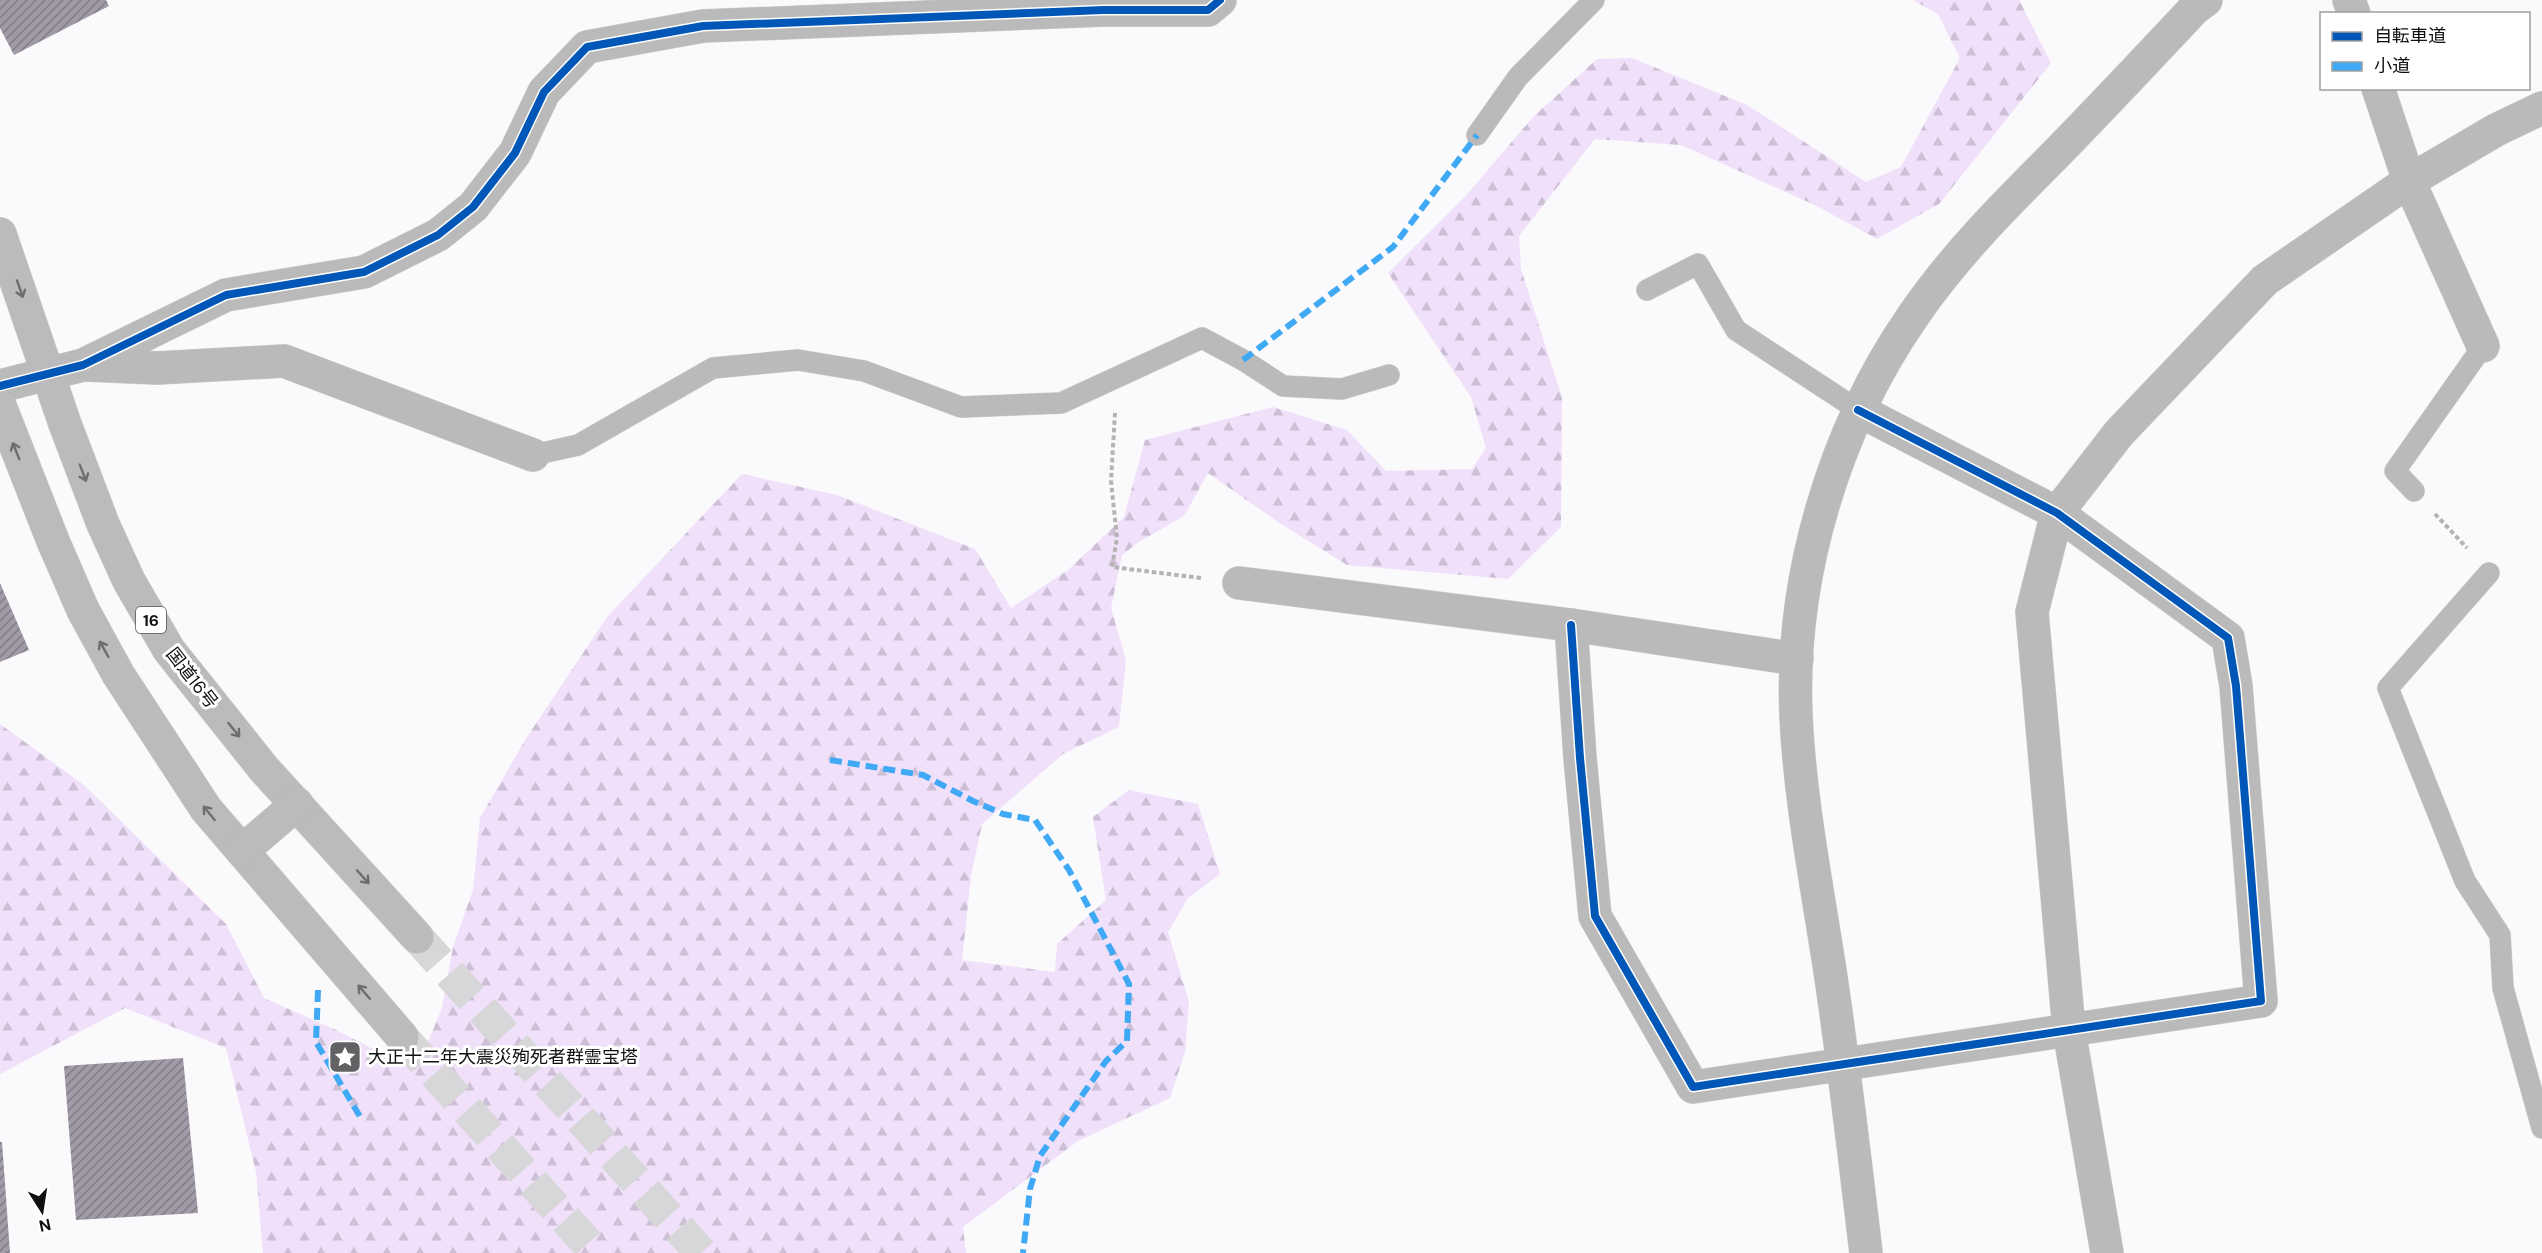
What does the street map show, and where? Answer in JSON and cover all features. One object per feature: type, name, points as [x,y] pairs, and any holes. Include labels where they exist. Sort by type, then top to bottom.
[{"type":"highway","name":"国道16号","points":[[0,234],[65,424],[103,524],[135,591],[169,650],[264,769],[417,938]]},
{"type":"highway","points":[[0,406],[48,531],[88,619],[118,674],[206,809],[402,1036]]},
{"type":"highway","points":[[242,851],[297,804]]},
{"type":"street","points":[[83,365],[226,295],[364,272],[438,235],[473,207],[514,153],[544,92],[587,46],[702,26],[1103,10],[1208,10],[1220,0]]},
{"type":"street","points":[[1866,1253],[1843,1063],[1801,779],[1796,714],[1797,659],[1806,581],[1817,531],[1834,474],[1858,410],[1886,358],[1944,272],[1979,232],[2196,3]]},
{"type":"street","points":[[2379,90],[2409,181],[2483,346]]},
{"type":"street","points":[[2107,1253],[2069,1030],[2032,612],[2057,513],[2119,433],[2265,280],[2409,181],[2496,130],[2542,108]]},
{"type":"street","points":[[0,386],[83,365],[157,368],[284,361],[533,455]]},
{"type":"street","points":[[1571,625],[1580,758],[1595,916],[1693,1087],[2261,1001],[2235,686],[2228,638],[2057,513],[1858,410]]},
{"type":"street","points":[[1239,583],[1571,625],[1797,659]]},
{"type":"lane","points":[[1477,135],[1518,77],[1583,3]]},
{"type":"lane","points":[[1647,290],[1698,264],[1736,330],[1858,410]]},
{"type":"lane","points":[[533,455],[578,445],[713,368],[798,360],[864,371],[961,406],[1061,403],[1202,338],[1243,360],[1283,386],[1342,389],[1389,375]]},
{"type":"lane","points":[[2414,491],[2395,471],[2483,346]]},
{"type":"lane","points":[[2489,573],[2388,688],[2465,881],[2500,935],[2503,988],[2542,1128]]},
{"type":"path","points":[[1118,376],[1111,481],[1117,537],[1112,567],[1239,583]]},
{"type":"path","points":[[2414,491],[2489,573]]},
{"type":"green space","points":[[1913,0],[2019,0],[2051,63],[1939,204],[1877,239],[1817,206],[1681,145],[1595,139],[1519,236],[1521,269],[1562,398],[1561,527],[1508,579],[1347,565],[1278,522],[1208,473],[1184,516],[1139,542],[1122,555],[1111,608],[1126,660],[1119,727],[1063,754],[982,824],[971,876],[962,960],[1055,972],[1057,944],[1106,900],[1093,817],[1129,790],[1198,804],[1220,874],[1188,898],[1168,932],[1189,1002],[1185,1052],[1170,1098],[1078,1141],[963,1227],[966,1253],[263,1253],[256,1172],[226,1048],[125,1008],[0,1074],[0,724],[84,785],[226,924],[264,998],[336,1030],[391,1058],[428,1042],[442,1008],[453,947],[473,890],[480,818],[525,740],[607,617],[742,474],[837,495],[975,549],[1011,608],[1068,570],[1124,517],[1145,440],[1273,407],[1347,430],[1386,471],[1472,469],[1486,448],[1471,397],[1388,273],[1463,199],[1534,116],[1597,59],[1632,58],[1747,105],[1866,182],[1901,167],[1960,58],[1938,14]]},
{"type":"building","points":[[0,0],[106,0],[109,6],[14,55],[0,28]]},
{"type":"building","points":[[0,583],[29,650],[0,662]]},
{"type":"building","points":[[183,1058],[198,1213],[76,1220],[64,1066]]},
{"type":"building","points":[[0,1142],[2,1142],[10,1253],[0,1253]]},
{"type":"tunnel","points":[[417,937],[701,1253]]},
{"type":"tunnel","points":[[402,1037],[596,1253]]},
{"type":"marked path","points":[[1243,360],[1393,247],[1477,135]]},
{"type":"marked path","points":[[830,760],[923,775],[1003,814],[1035,820],[1069,870],[1129,984],[1127,1041],[1106,1061],[1040,1156],[1030,1189],[1023,1253]]},
{"type":"marked path","points":[[318,990],[316,1042],[362,1120]]},
{"type":"cycle path","points":[[0,386],[83,365],[226,295],[364,272],[438,235],[473,207],[515,153],[544,92],[587,47],[703,26],[1103,10],[1208,10],[1220,0]]},
{"type":"cycle path","points":[[1571,625],[1580,758],[1595,916],[1693,1087],[2261,1001],[2236,686],[2228,638],[2057,513],[1858,410]]},
{"type":"place","name":"大正十二年大震災殉死者群霊宝塔","points":[[345,1057]]}]
